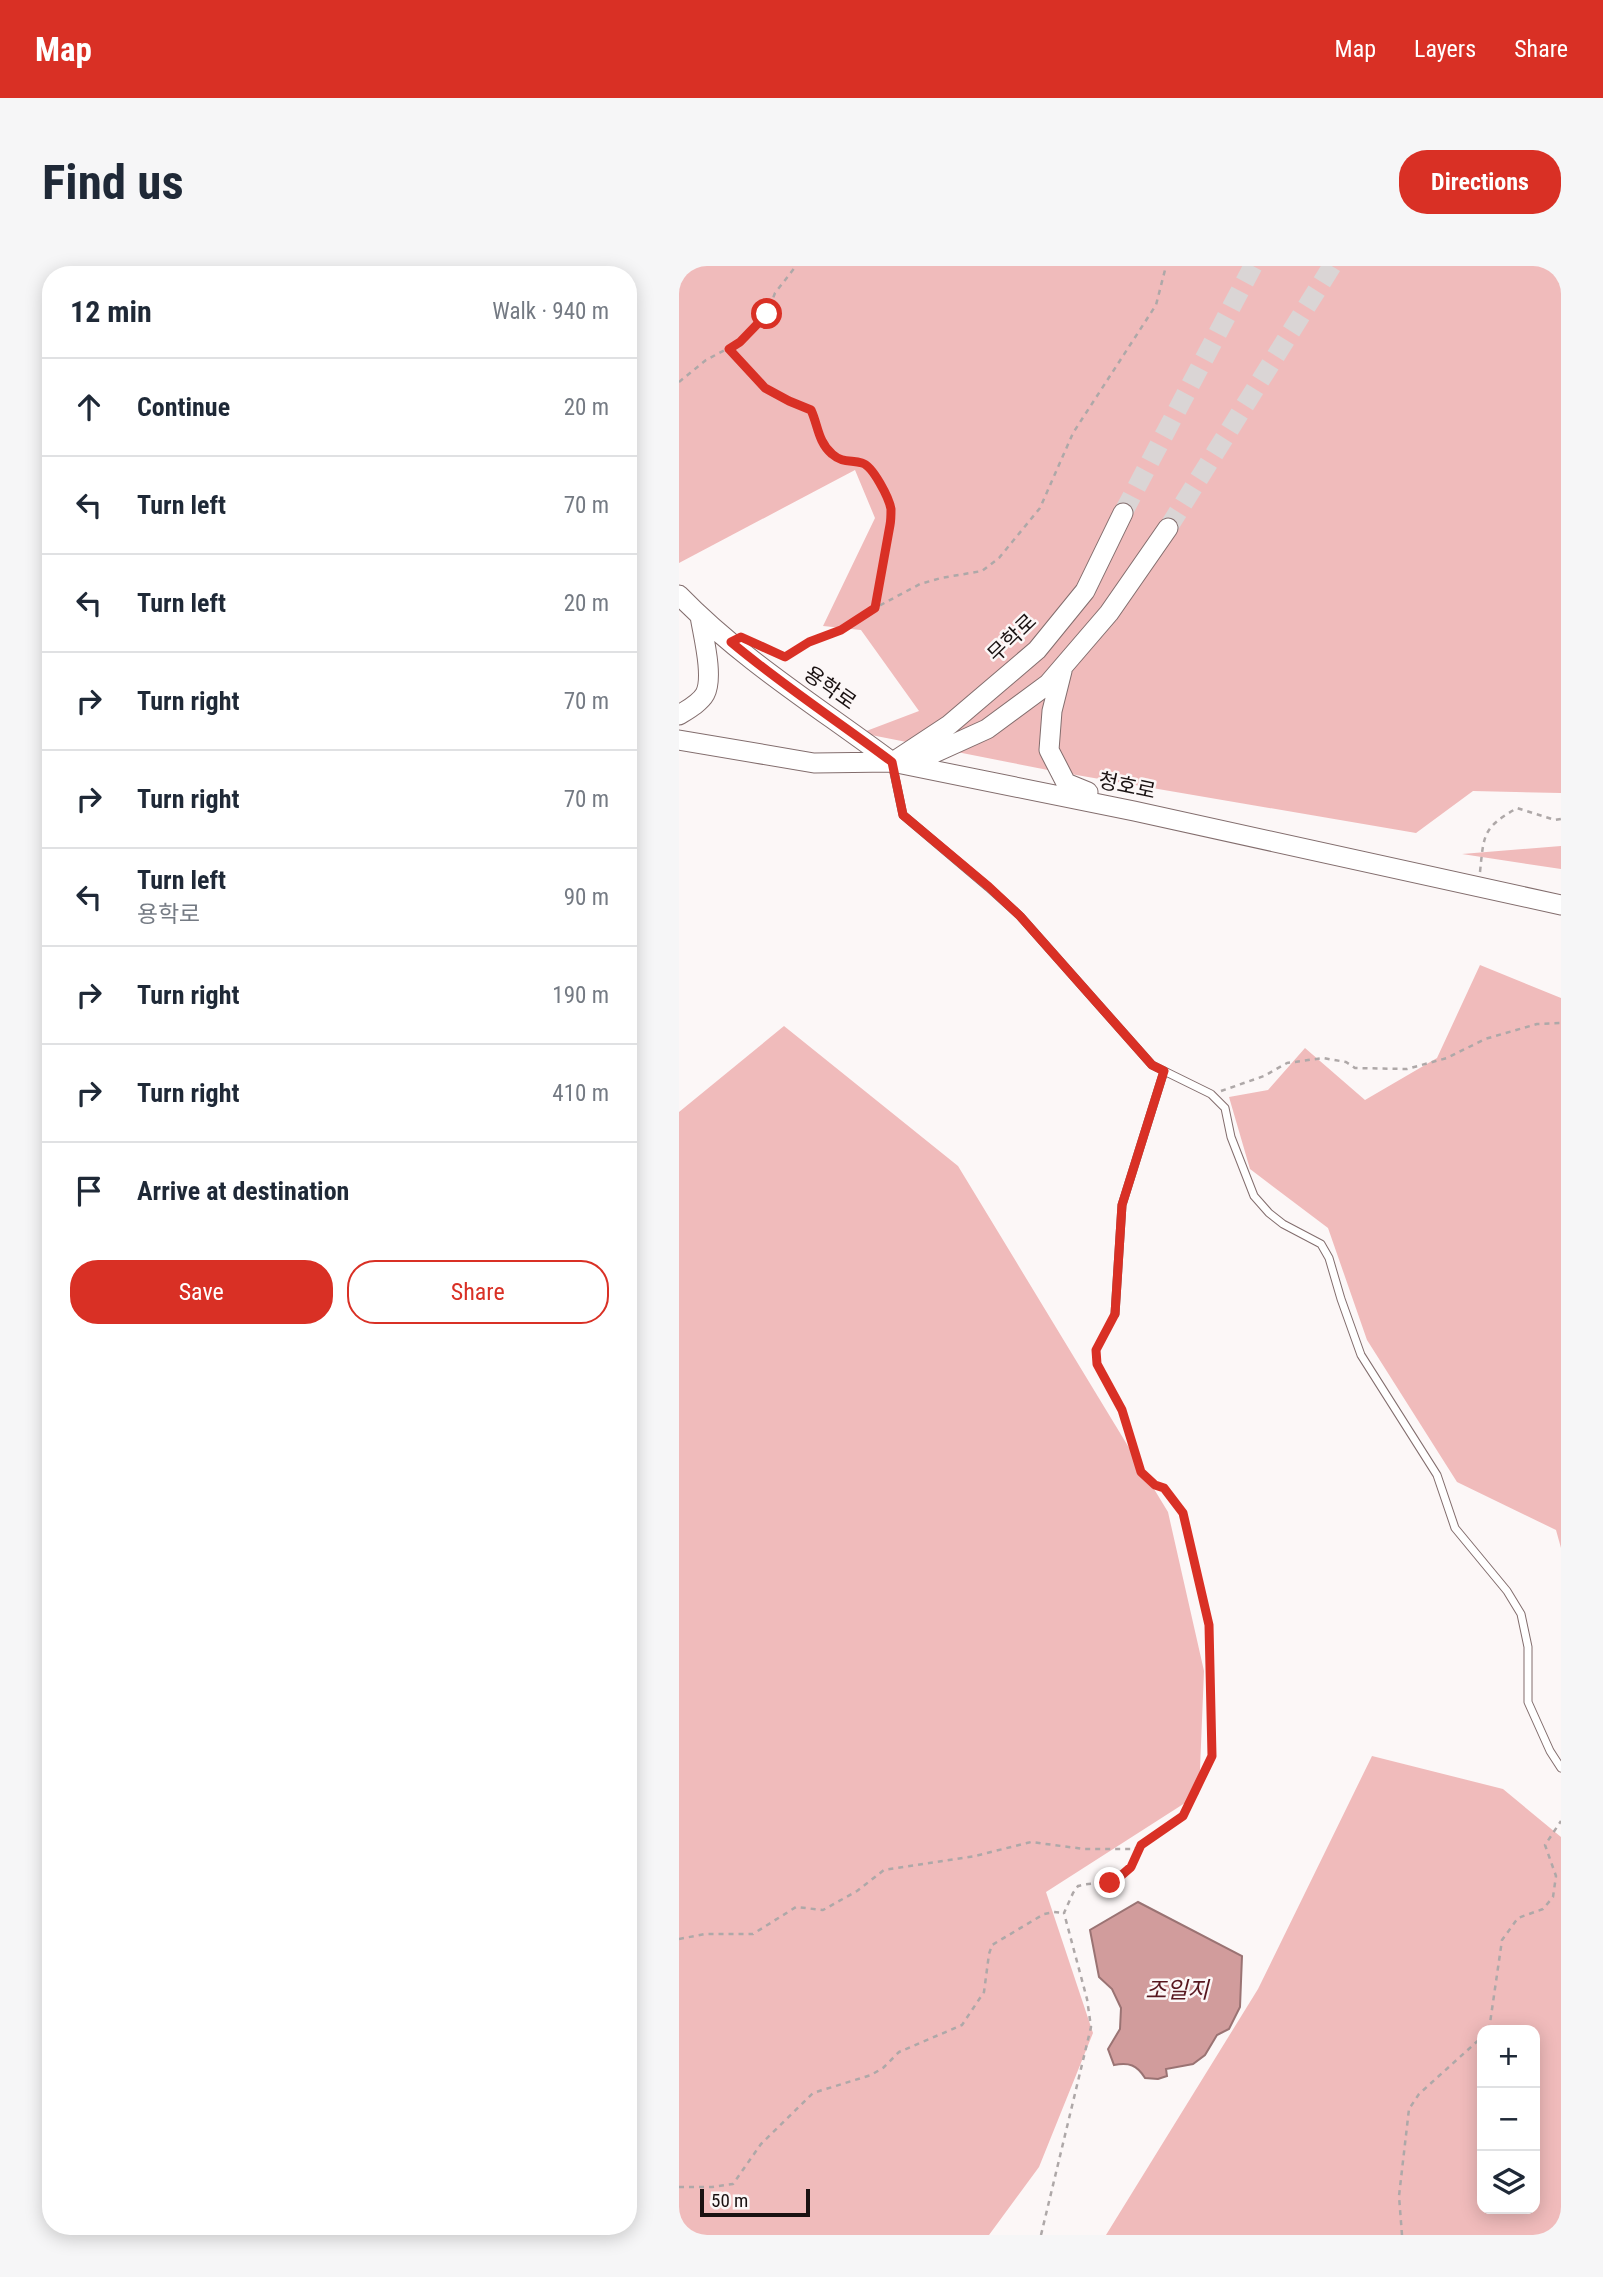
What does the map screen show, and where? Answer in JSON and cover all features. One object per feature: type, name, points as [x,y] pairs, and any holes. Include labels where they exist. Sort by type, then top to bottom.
[{"type":"main road","name":"무학로","points":[[892,762],[949,725],[1037,650],[1085,591],[1123,513]]},
{"type":"main road","points":[[892,762],[921,759],[987,729],[1048,684],[1109,613],[1168,528]]},
{"type":"main road","name":"용학로","points":[[679,595],[762,669],[830,715],[892,762]]},
{"type":"main road","points":[[679,715],[705,694],[708,670],[700,616]]},
{"type":"main road","points":[[1063,667],[1052,710],[1049,750],[1066,783],[1134,811]]},
{"type":"main road","name":"청호로","points":[[679,740],[814,763],[892,762],[1134,811],[1561,905]]},
{"type":"lane","points":[[892,762],[903,815],[1020,916],[1152,1065],[1211,1094],[1225,1108],[1231,1137],[1254,1196],[1283,1224],[1321,1244],[1329,1258],[1361,1355],[1437,1475],[1455,1528],[1507,1591],[1521,1614],[1528,1647],[1528,1702],[1550,1751],[1561,1768]]},
{"type":"lane","points":[[1115,1314],[1122,1205],[1164,1071]]},
{"type":"path","points":[[679,382],[706,360],[740,342],[767,314],[775,293],[796,266]]},
{"type":"path","points":[[766,649],[785,657],[809,642],[841,630],[875,608],[931,580],[982,571],[999,558],[1040,508],[1073,433],[1156,305],[1167,266]]},
{"type":"path","points":[[729,349],[765,388],[811,410],[821,440],[832,454],[845,462],[864,463],[873,473],[887,498],[891,513],[875,608]]},
{"type":"path","points":[[1479,887],[1483,842],[1493,822],[1517,807],[1555,820],[1561,819]]},
{"type":"path","points":[[1211,1094],[1264,1076],[1287,1063],[1323,1058],[1346,1062],[1355,1068],[1407,1069],[1447,1058],[1498,1036],[1537,1024],[1561,1023]]},
{"type":"path","points":[[679,1939],[705,1934],[753,1934],[796,1907],[823,1910],[857,1891],[884,1870],[975,1856],[1031,1842],[1084,1849],[1135,1849],[1183,1816],[1212,1756],[1209,1625],[1183,1513],[1164,1488],[1155,1485],[1141,1472],[1122,1410],[1097,1364],[1096,1350],[1115,1314]]},
{"type":"path","points":[[1490,2025],[1502,1940],[1518,1918],[1543,1909],[1553,1896],[1556,1876],[1545,1845],[1561,1821]]},
{"type":"path","points":[[1041,2235],[1091,2027],[1087,1999],[1064,1913],[1078,1886],[1116,1880],[1131,1867],[1141,1845]]},
{"type":"path","points":[[679,2188],[733,2184],[761,2144],[813,2093],[871,2075],[883,2068],[899,2052],[962,2025],[984,1992],[992,1945],[1044,1914],[1064,1913]]},
{"type":"path","points":[[1402,2235],[1398,2196],[1409,2109],[1419,2094],[1477,2042]]},
{"type":"shaded area","points":[[679,266],[1561,266],[1561,793],[1473,791],[1416,833],[1053,771],[861,733],[919,711],[861,630],[823,626],[875,518],[855,470],[679,563]]},
{"type":"shaded area","points":[[1561,846],[1561,869],[1462,854]]},
{"type":"shaded area","points":[[1480,965],[1561,998],[1561,1548],[1556,1530],[1457,1482],[1367,1340],[1328,1228],[1250,1169],[1229,1097],[1268,1090],[1305,1048],[1365,1100],[1437,1058]]},
{"type":"shaded area","points":[[784,1026],[958,1166],[1168,1512],[1204,1671],[1199,1794],[1046,1892],[1093,2033],[1039,2167],[989,2235],[679,2235],[679,1112]]},
{"type":"shaded area","points":[[1372,1756],[1503,1789],[1561,1837],[1561,2235],[1106,2235],[1258,1989]]},
{"type":"water","name":"조일지","points":[[1138,1902],[1242,1956],[1240,2007],[1229,2029],[1217,2035],[1205,2055],[1193,2064],[1166,2069],[1167,2076],[1158,2079],[1145,2078],[1132,2066],[1114,2065],[1108,2049],[1120,2029],[1121,2008],[1112,1989],[1099,1977],[1090,1930]]},
{"type":"tunnel","points":[[1123,513],[1253,266]]},
{"type":"tunnel","points":[[1168,528],[1332,266]]},
{"type":"route","points":[[767,314],[740,342],[729,349],[765,388],[811,410],[821,440],[832,454],[845,462],[864,463],[868,466],[887,498],[891,513],[890,525],[875,608],[841,630],[809,642],[785,657],[741,637],[731,642],[762,669],[830,715],[892,762],[903,815],[1020,916],[1152,1065],[1164,1071],[1122,1205],[1115,1314],[1096,1350],[1097,1364],[1122,1410],[1141,1472],[1155,1485],[1164,1488],[1183,1513],[1209,1625],[1212,1756],[1183,1816],[1141,1845],[1131,1867],[1110,1883]]}]
